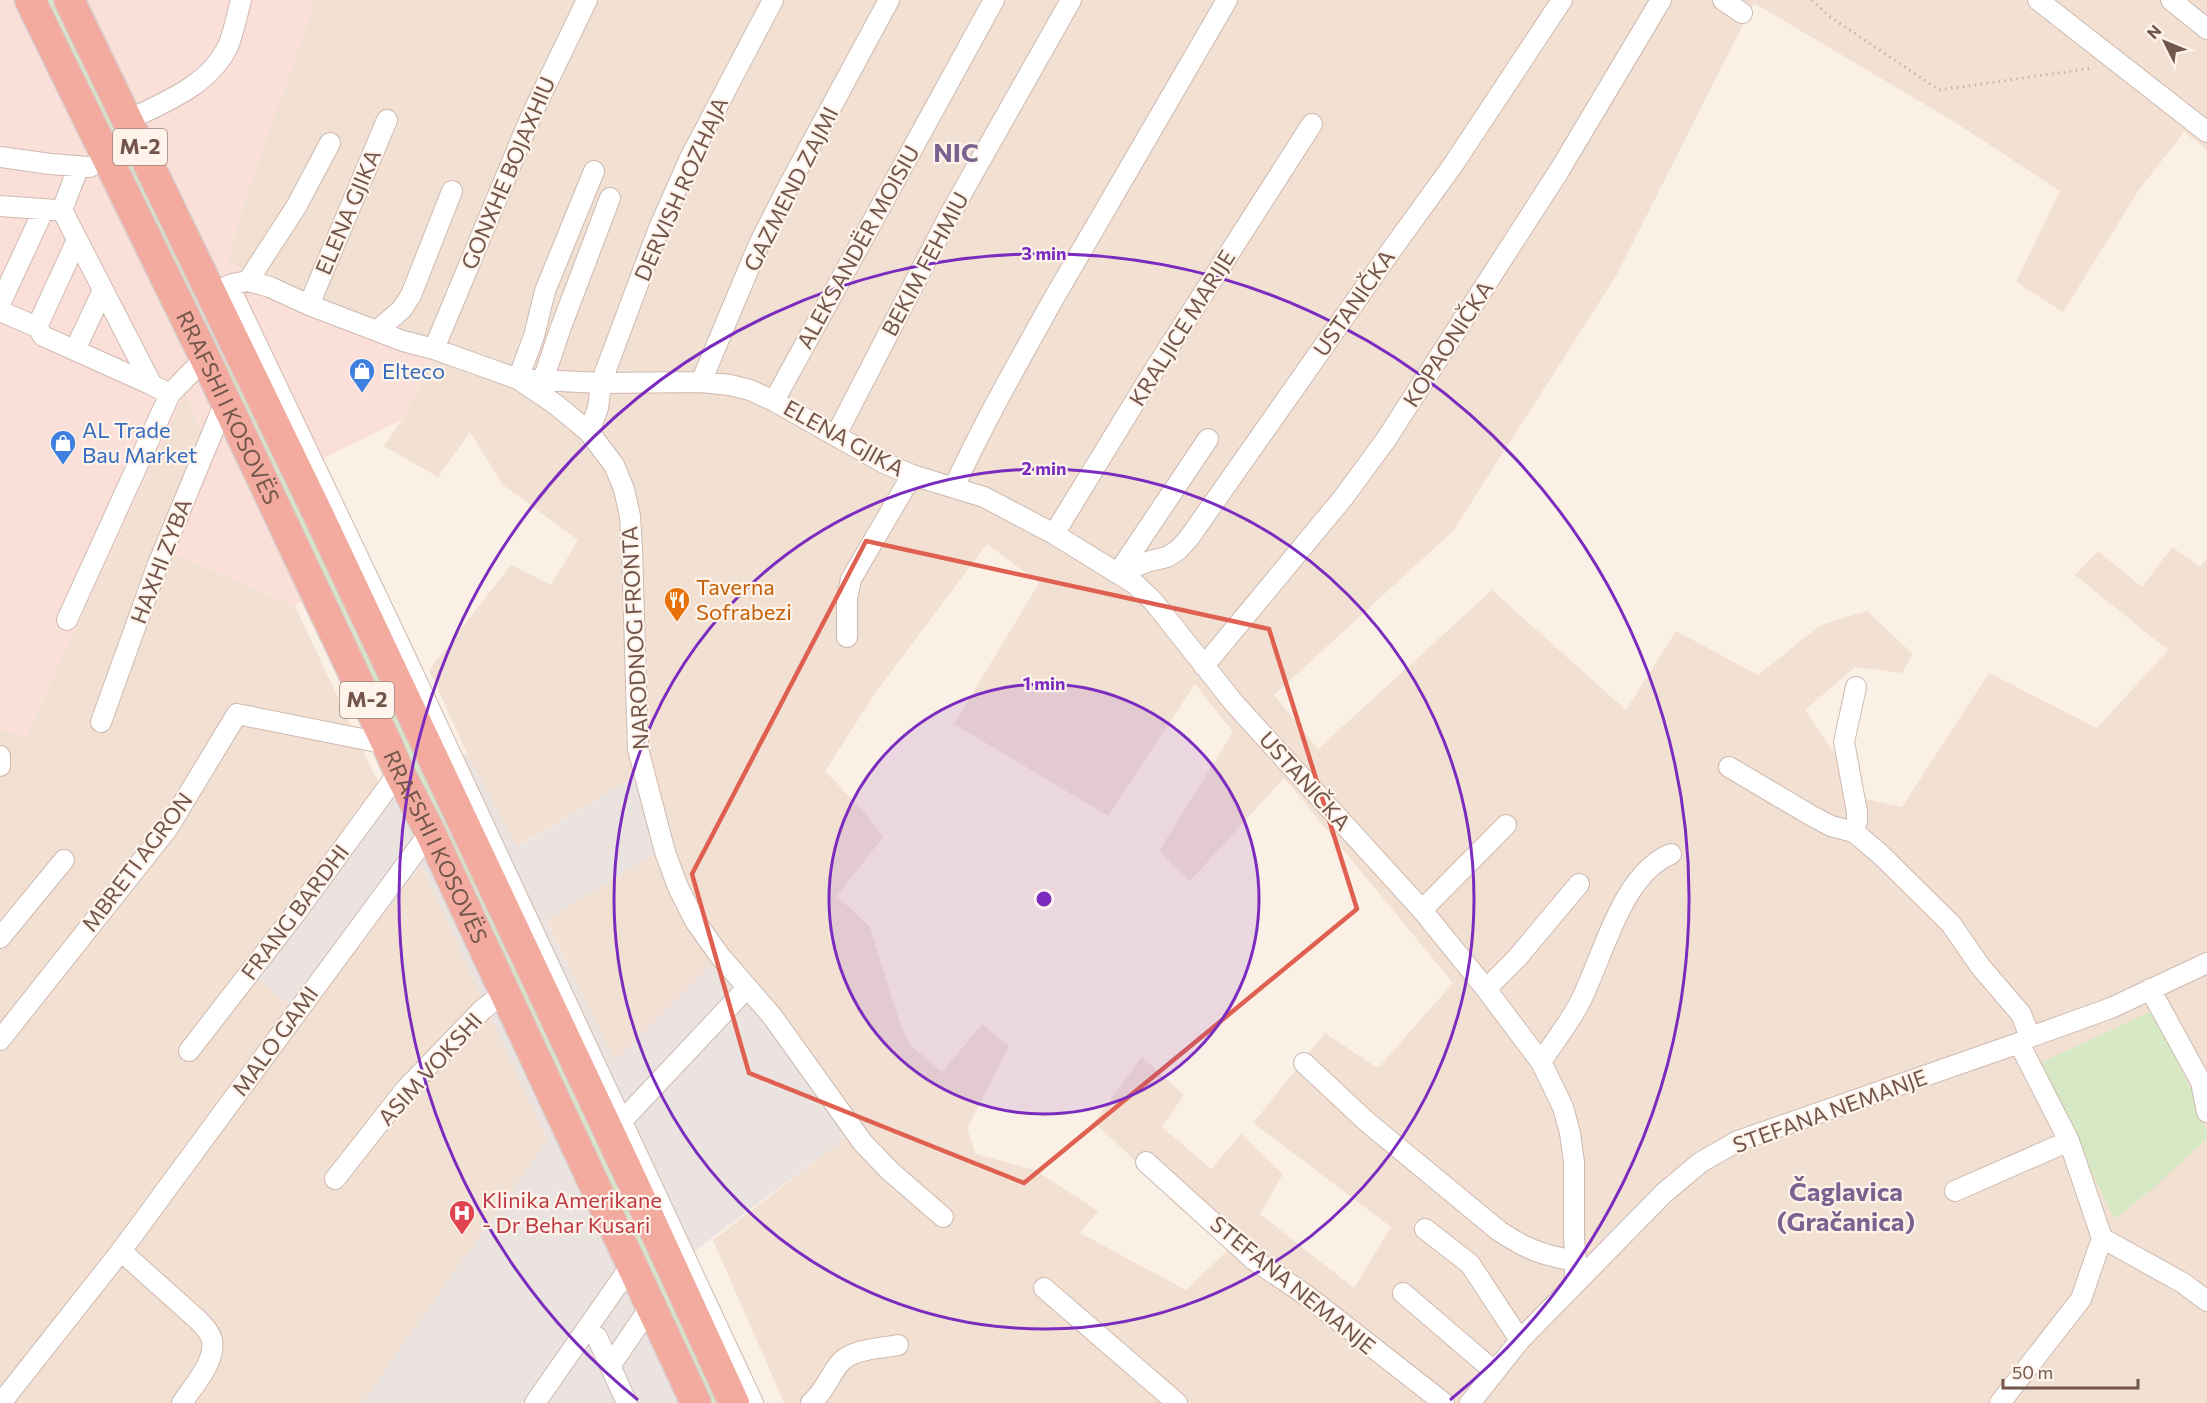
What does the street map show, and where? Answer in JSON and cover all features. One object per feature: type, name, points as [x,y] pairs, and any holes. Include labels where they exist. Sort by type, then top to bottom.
[{"type":"highway","name":"RRAFSHI I KOSOVËS","points":[[30,0],[205,358],[399,772],[430,832],[696,1403]]},
{"type":"highway","name":"RRAFSHI I KOSOVËS","points":[[69,0],[128,120],[229,287],[316,512],[633,1183],[734,1403]]},
{"type":"street","points":[[128,120],[170,100],[205,76],[220,61],[229,44],[241,0]]},
{"type":"street","name":"GONXHE BOJAXHIU","points":[[434,349],[532,114],[587,0]]},
{"type":"street","name":"DERVISH ROZHAJA","points":[[601,383],[659,228],[689,160],[773,0]]},
{"type":"street","name":"GAZMEND ZAJMI","points":[[701,382],[759,244],[889,0]]},
{"type":"street","name":"ALEKSANDËR MOISIU","points":[[774,400],[993,0]]},
{"type":"street","name":"BEKIM FEHMIU","points":[[836,435],[949,216],[1071,0]]},
{"type":"street","points":[[954,487],[978,434],[1002,390],[1227,0]]},
{"type":"street","name":"USTANIČKA","points":[[1114,570],[1167,557],[1190,538],[1453,165],[1562,0]]},
{"type":"street","name":"KOPAONIČKA","points":[[1204,666],[1336,507],[1385,441],[1559,171],[1661,0]]},
{"type":"street","points":[[1723,0],[1742,13]]},
{"type":"street","points":[[2038,0],[2207,132]]},
{"type":"street","points":[[2171,0],[2207,29]]},
{"type":"street","name":"ELENA GJIKA","points":[[309,304],[387,120]]},
{"type":"street","name":"KRALJICE MARIJE","points":[[1054,534],[1155,369],[1312,124]]},
{"type":"street","points":[[229,287],[296,207],[330,142]]},
{"type":"street","points":[[0,157],[113,169]]},
{"type":"street","points":[[0,304],[79,166]]},
{"type":"street","points":[[518,379],[534,336],[545,291],[594,171]]},
{"type":"street","points":[[377,331],[402,309],[411,295],[452,191]]},
{"type":"street","points":[[543,380],[610,198]]},
{"type":"street","points":[[0,206],[53,209],[77,240],[152,385]]},
{"type":"street","points":[[38,327],[77,240]]},
{"type":"street","name":"ELENA GJIKA","points":[[229,287],[270,287],[403,341],[434,349],[518,379],[601,383],[701,382],[750,390],[774,400],[860,451],[912,475],[851,579],[847,598],[847,637]]},
{"type":"street","name":"RRAFSHI I KOSOVËS","points":[[229,287],[398,640],[753,1403]]},
{"type":"street","points":[[75,350],[103,290]]},
{"type":"street","points":[[0,310],[38,327],[43,336],[170,394]]},
{"type":"street","points":[[67,620],[170,394],[205,358]]},
{"type":"street","name":"NARODNOG FRONTA","points":[[518,379],[555,404],[589,432],[614,465],[624,489],[630,516],[638,749],[665,852],[678,887],[695,921],[720,956],[772,1016],[863,1143],[926,1204],[943,1216]]},
{"type":"street","points":[[589,432],[598,408],[601,383]]},
{"type":"street","name":"HAXHI ZYBA","points":[[101,722],[158,564],[225,402]]},
{"type":"street","points":[[1114,570],[1208,439]]},
{"type":"street","name":"USTANIČKA","points":[[912,475],[984,497],[1054,534],[1135,584],[1153,601],[1234,703],[1422,910],[1541,1062],[1563,1107],[1574,1162],[1576,1261],[1574,1285]]},
{"type":"street","points":[[1114,570],[1172,476]]},
{"type":"street","points":[[1854,832],[1857,812],[1844,742],[1856,687]]},
{"type":"street","name":"MBRETI AGRON","points":[[0,1040],[168,828],[237,714],[387,744]]},
{"type":"street","points":[[0,756],[0,766]]},
{"type":"street","points":[[1729,766],[1812,816],[1831,826],[1854,832],[1908,880],[1951,924],[1980,966],[2021,1014],[2025,1040],[2069,1141],[2102,1238],[2081,1299],[2000,1403]]},
{"type":"street","name":"FRANG BARDHI","points":[[189,1051],[295,914],[399,772]]},
{"type":"street","points":[[1422,910],[1506,825]]},
{"type":"street","name":"MALO GAMI","points":[[1,1403],[121,1251],[430,832]]},
{"type":"street","points":[[1541,1062],[1579,1004],[1633,887],[1648,869],[1661,858],[1671,854]]},
{"type":"street","points":[[0,938],[64,860]]},
{"type":"street","points":[[1486,989],[1516,958],[1579,884]]},
{"type":"street","name":"STEFANA NEMANJE","points":[[1470,1403],[1520,1340],[1664,1193],[1701,1162],[1738,1141],[2111,1008],[2207,963]]},
{"type":"street","points":[[621,1122],[746,988]]},
{"type":"street","points":[[2150,989],[2204,1084],[2207,1112]]},
{"type":"street","name":"ASIM VOKSHI","points":[[335,1179],[405,1090],[482,1010],[505,992]]},
{"type":"street","points":[[1304,1063],[1366,1121],[1498,1231],[1544,1256],[1576,1261]]},
{"type":"street","points":[[1955,1191],[2069,1141]]},
{"type":"street","name":"STEFANA NEMANJE","points":[[1146,1162],[1254,1260],[1306,1295],[1444,1403]]},
{"type":"street","points":[[1425,1229],[1470,1264],[1520,1340]]},
{"type":"street","points":[[2102,1238],[2183,1283],[2207,1301]]},
{"type":"street","points":[[121,1251],[198,1320],[207,1329],[212,1340],[212,1351],[208,1363],[182,1403]]},
{"type":"street","points":[[535,1403],[632,1264]]},
{"type":"street","points":[[1044,1288],[1177,1403]]},
{"type":"street","points":[[1403,1293],[1494,1371]]},
{"type":"street","points":[[610,1366],[651,1306]]},
{"type":"street","points":[[597,1337],[627,1403]]},
{"type":"street","points":[[811,1403],[821,1394],[838,1365],[845,1358],[855,1353],[898,1345]]},
{"type":"path","points":[[1812,0],[1830,16],[1939,90],[2093,68]]},
{"type":"highlighted area","points":[[866,541],[1269,629],[1357,909],[1024,1183],[749,1073],[692,874]]},
{"type":"shaded area","points":[[0,0],[306,0],[315,4],[246,196],[227,262],[433,360],[402,420],[319,460],[365,557],[295,606],[173,553],[212,456],[185,393],[26,736],[0,730]]},
{"type":"shaded area","points":[[306,0],[2207,0],[2207,150],[2184,132],[2139,190],[2063,312],[2016,282],[2060,191],[1953,121],[1754,3],[1616,276],[1453,531],[1274,695],[1318,749],[1492,590],[1626,710],[1676,631],[1758,675],[1821,625],[1867,611],[1913,654],[1902,673],[1855,667],[1805,710],[1865,799],[1902,807],[1989,673],[2097,728],[2168,650],[2075,575],[2098,551],[2142,587],[2172,547],[2200,567],[2207,558],[2207,1403],[784,1403],[713,1240],[853,1132],[615,1061],[546,919],[656,853],[634,777],[516,847],[467,753],[429,670],[511,565],[551,585],[578,540],[503,485],[470,432],[438,477],[384,446],[402,420],[433,360],[227,262],[246,196],[314,4]],"holes":[[[987,544],[1039,583],[954,724],[1108,816],[1195,684],[1233,732],[1159,851],[1190,881],[1284,778],[1453,983],[1378,1068],[1325,1033],[1253,1123],[1391,1227],[1354,1288],[1260,1214],[1283,1174],[1241,1134],[1211,1169],[1162,1127],[1184,1095],[1142,1057],[1094,1122],[1229,1249],[1186,1290],[1080,1233],[1098,1211],[1035,1170],[976,1154],[967,1129],[1009,1046],[982,1024],[942,1072],[909,1044],[895,1009],[870,927],[837,896],[883,837],[865,813],[825,771],[876,692]]]},
{"type":"shaded area","points":[[185,392],[212,456],[173,553],[295,606],[385,797],[305,1017],[421,865],[547,1140],[362,1403],[0,1403],[0,725],[26,736]]},
{"type":"shaded area","points":[[467,753],[517,847],[634,777],[656,853],[546,920],[615,1061],[720,956],[854,1132],[693,1252],[755,1403],[362,1403],[547,1140],[421,865],[305,1017],[257,979],[385,797]]},
{"type":"green space","points":[[43,0],[54,0],[242,389],[718,1403],[707,1403]]},
{"type":"green space","points":[[2152,1011],[2191,1089],[2207,1131],[2207,1138],[2155,1187],[2114,1219],[2040,1063]]},
{"type":"place","name":"Elteco","points":[[362,394]]},
{"type":"place","name":"AL Trade Bau Market","points":[[63,466]]},
{"type":"place","name":"Taverna Sofrabezi","points":[[677,623]]},
{"type":"place","name":"Klinika Amerikane - Dr Behar Kusari","points":[[462,1236]]},
{"type":"district","name":"NIC","points":[[956,153]]},
{"type":"district","name":"Čaglavica (Gračanica)","points":[[1846,1207]]}]
